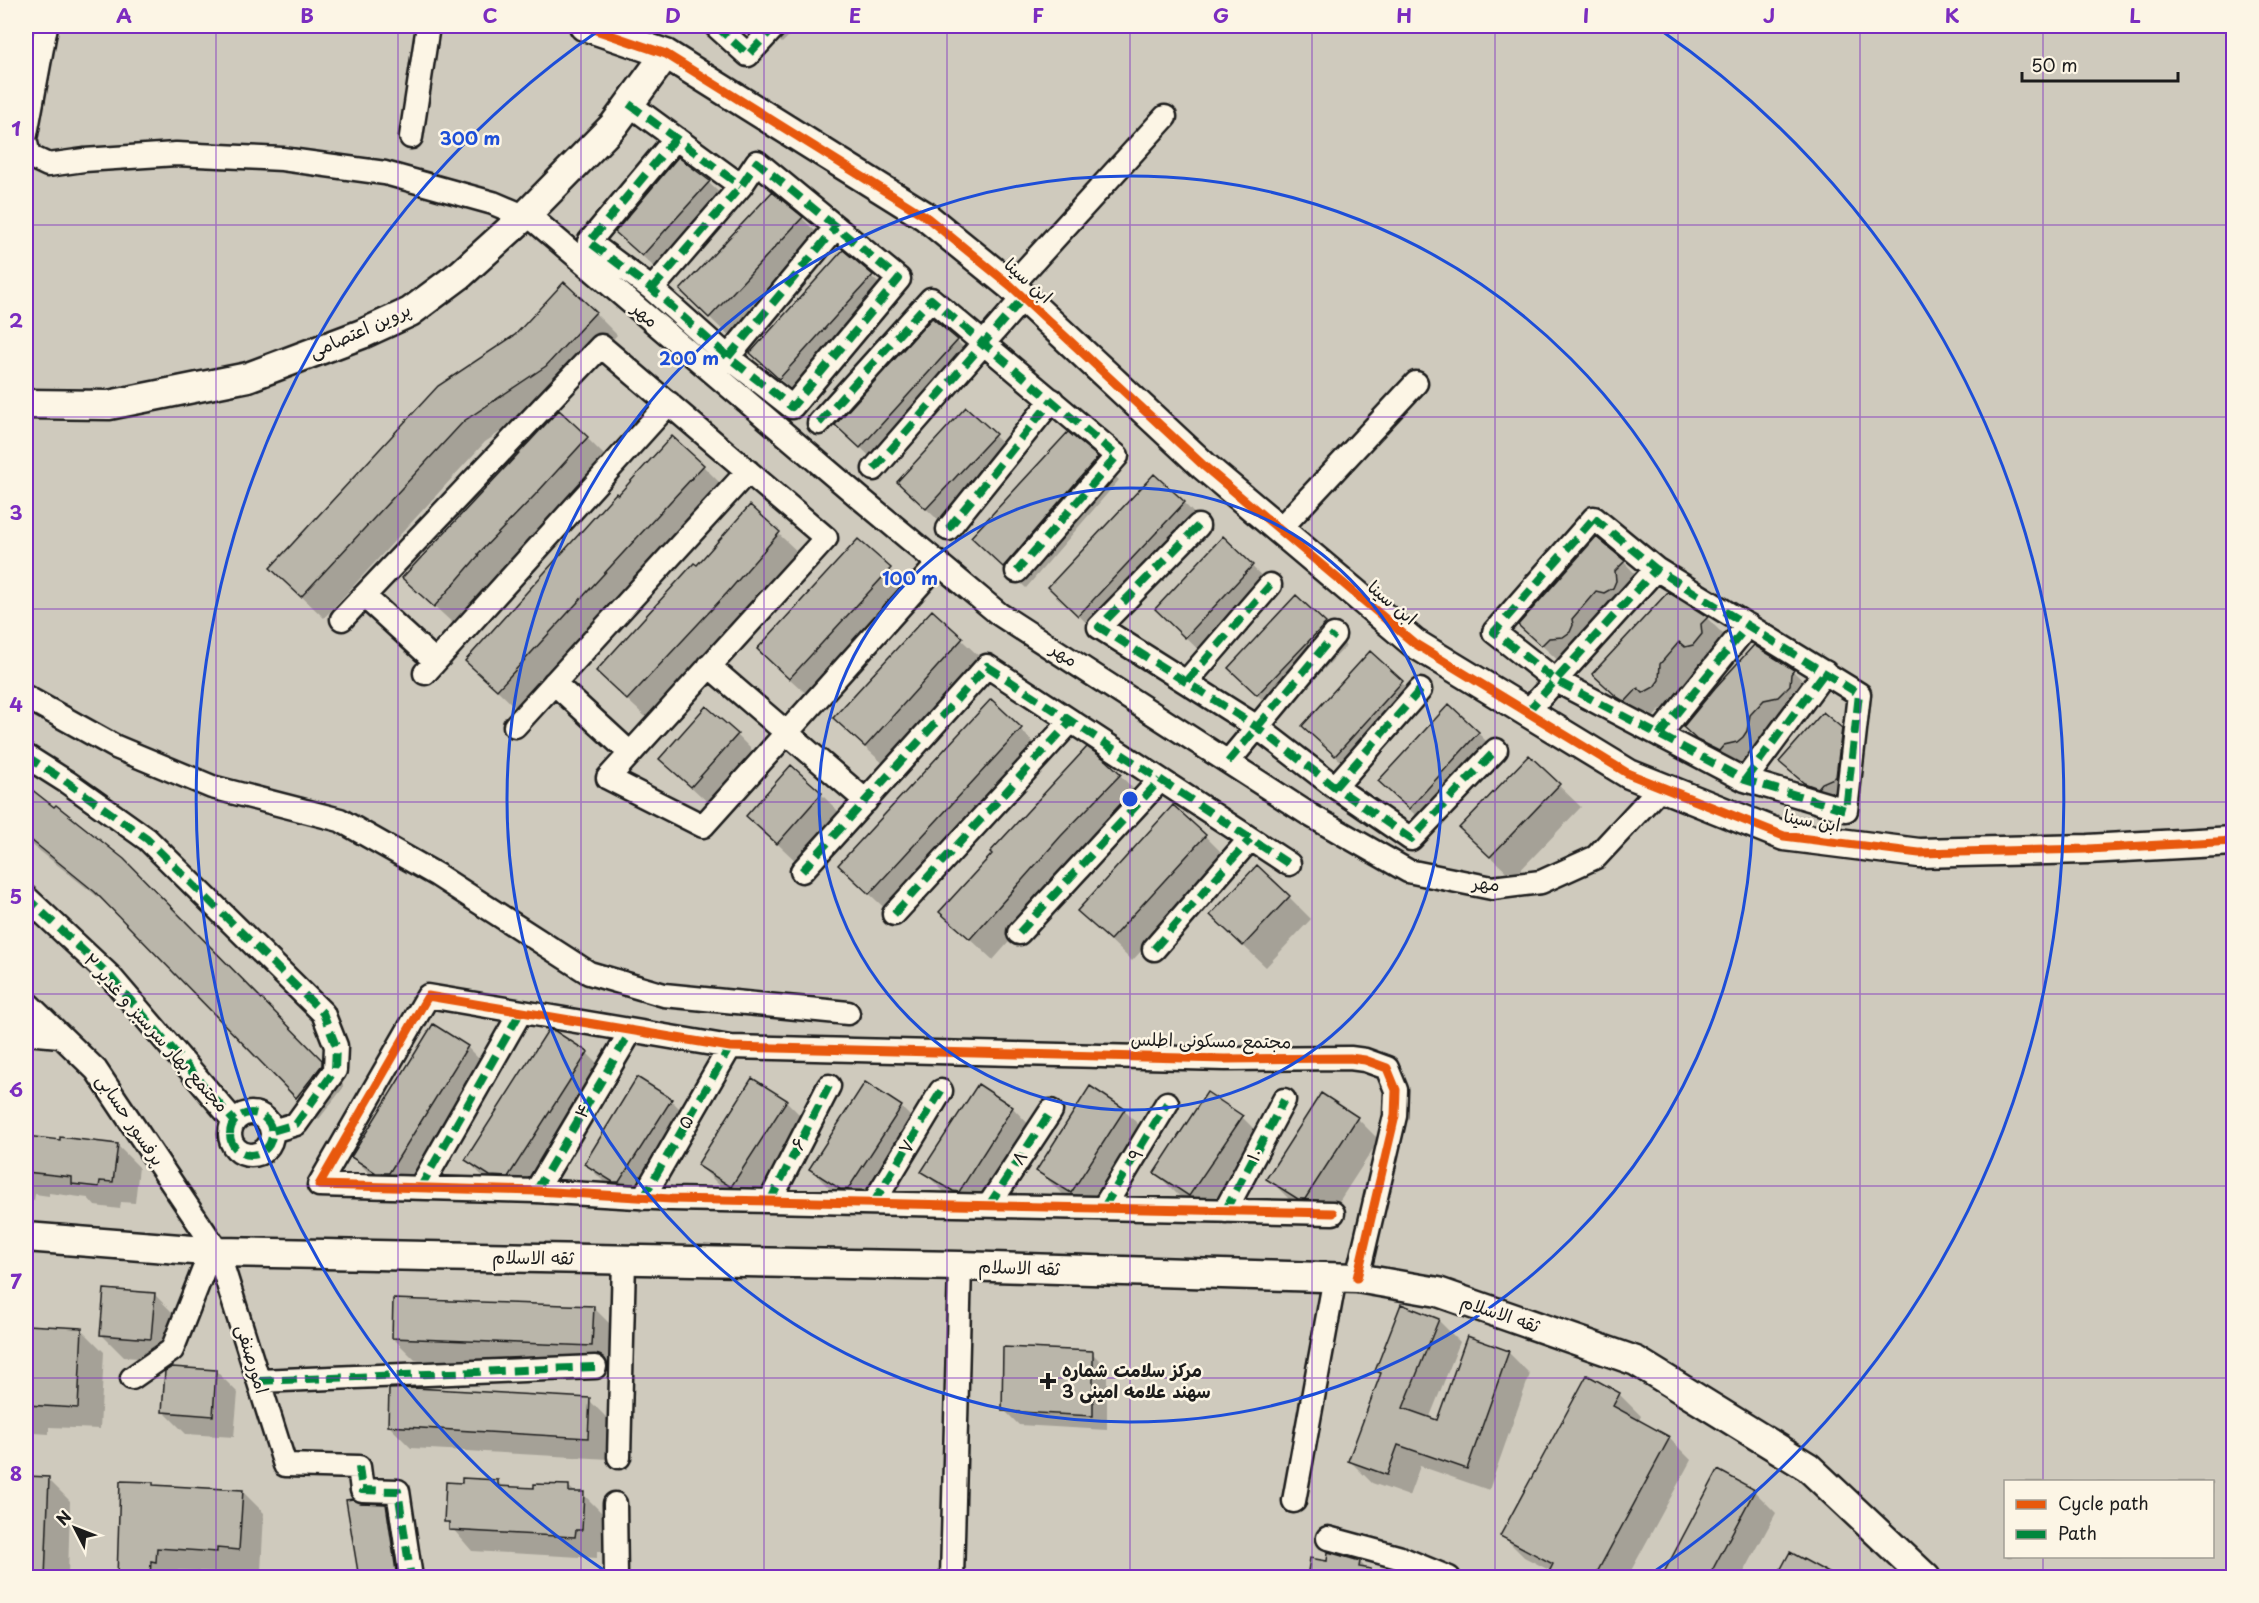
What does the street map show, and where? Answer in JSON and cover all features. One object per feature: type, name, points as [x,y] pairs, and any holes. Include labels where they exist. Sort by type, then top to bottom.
[{"type":"street","points":[[26,134],[46,26]]},
{"type":"street","points":[[411,136],[428,26]]},
{"type":"street","points":[[716,26],[748,55],[776,26]]},
{"type":"street","name":"ابن سینا","points":[[601,28],[666,54],[925,216],[1017,292],[1204,466],[1414,643],[1629,774],[1784,836],[1920,853],[2088,849],[2234,841]]},
{"type":"street","name":"پروین اعتصامی","points":[[26,404],[110,405],[248,377],[362,334],[410,312],[460,274],[525,215],[614,125],[666,54]]},
{"type":"street","points":[[629,104],[741,186]]},
{"type":"street","points":[[874,469],[985,342],[1017,292],[1165,117]]},
{"type":"street","points":[[652,289],[741,186],[757,162],[899,279],[792,407],[728,357],[652,289],[590,242],[676,138]]},
{"type":"street","name":"مهر","points":[[26,143],[29,156],[48,165],[84,160],[176,154],[282,159],[385,173],[493,203],[525,215],[999,614],[1310,815],[1408,871],[1492,888],[1541,882],[1596,857],[1660,788]]},
{"type":"street","points":[[728,357],[836,227]]},
{"type":"street","points":[[819,423],[931,299],[985,342],[1117,456],[1017,571]]},
{"type":"street","points":[[342,619],[601,346],[826,538],[608,778],[704,826],[939,563]]},
{"type":"street","points":[[1279,530],[1416,383]]},
{"type":"street","points":[[948,529],[1052,400]]},
{"type":"street","points":[[364,596],[430,667],[669,403]]},
{"type":"street","points":[[515,726],[748,471]]},
{"type":"street","points":[[1594,518],[1656,568],[1748,625],[1859,694],[1846,810],[1745,780],[1555,680],[1494,632],[1594,518]]},
{"type":"street","points":[[1198,526],[1099,627],[1257,727],[1335,787],[1411,840],[1497,750]]},
{"type":"street","points":[[1527,712],[1656,568]]},
{"type":"street","points":[[1187,681],[1270,585]]},
{"type":"street","points":[[1659,735],[1748,625]]},
{"type":"street","points":[[1228,762],[1334,635]]},
{"type":"street","points":[[708,666],[866,801]]},
{"type":"street","points":[[802,871],[987,666],[1289,864]]},
{"type":"street","points":[[1745,780],[1825,672]]},
{"type":"street","points":[[554,682],[630,753]]},
{"type":"street","points":[[1335,787],[1420,690]]},
{"type":"street","points":[[26,697],[116,747],[212,787],[340,820],[437,875],[588,973],[664,995],[848,1013]]},
{"type":"street","points":[[894,914],[1071,721]]},
{"type":"street","points":[[26,756],[147,839],[323,1013],[336,1046],[335,1070],[296,1124],[272,1131]]},
{"type":"street","points":[[1019,933],[1160,780]]},
{"type":"street","points":[[1154,949],[1250,839]]},
{"type":"street","name":"مجتمع بهار سرسبز و غدیر ۲","points":[[26,897],[110,975],[234,1121]]},
{"type":"street","points":[[730,1047],[428,996],[319,1185],[536,1191],[643,1198],[1333,1213]]},
{"type":"street","name":"پرفسور حسابی","points":[[26,1002],[96,1070],[214,1252]]},
{"type":"street","points":[[420,1188],[520,1013]]},
{"type":"street","name":"۴","points":[[536,1191],[631,1031]]},
{"type":"street","points":[[26,1034],[60,1036]]},
{"type":"street","name":"مجتمع مسکونی اطلس","points":[[730,1047],[1225,1059],[1350,1058],[1365,1060],[1387,1068],[1396,1090],[1395,1116],[1346,1277]]},
{"type":"street","name":"۵","points":[[643,1198],[730,1047]]},
{"type":"street","name":"۶","points":[[770,1201],[828,1086]]},
{"type":"street","name":"۷","points":[[874,1203],[940,1092]]},
{"type":"street","name":"۱۰","points":[[1225,1210],[1284,1100]]},
{"type":"street","name":"۹","points":[[1104,1207],[1167,1103]]},
{"type":"street","name":"۸","points":[[989,1205],[1051,1111]]},
{"type":"street","points":[[247,1114],[260,1115],[270,1124],[272,1131],[272,1137],[266,1150],[254,1155],[239,1152],[231,1141],[231,1127],[234,1121],[247,1114]]},
{"type":"street","name":"ثقه الاسلام","points":[[26,1238],[214,1252],[960,1266],[1346,1277],[1438,1292],[1636,1361],[1808,1467],[1926,1578]]},
{"type":"street","points":[[132,1378],[172,1350],[214,1252]]},
{"type":"street","name":"امورصنفی","points":[[214,1252],[259,1381],[285,1465],[359,1467],[362,1490],[398,1491],[411,1578]]},
{"type":"street","points":[[619,1457],[624,1260]]},
{"type":"street","points":[[952,1578],[960,1266]]},
{"type":"street","points":[[1294,1501],[1346,1277]]},
{"type":"street","points":[[259,1381],[595,1367]]},
{"type":"street","points":[[615,1504],[616,1578]]},
{"type":"street","points":[[1328,1538],[1398,1557],[1449,1578]]},
{"type":"shaded area","points":[[26,26],[2233,26],[2233,1577],[26,1578]]},
{"type":"building","points":[[678,157],[710,181],[642,256],[615,232]]},
{"type":"building","points":[[772,192],[803,217],[709,318],[680,290]]},
{"type":"building","points":[[843,250],[873,275],[779,379],[750,353]]},
{"type":"building","points":[[564,282],[596,312],[546,366],[464,421],[301,597],[270,568],[438,386],[515,335]]},
{"type":"building","points":[[932,318],[958,340],[860,448],[835,425]]},
{"type":"building","points":[[966,407],[996,434],[926,509],[897,482]]},
{"type":"building","points":[[559,410],[588,437],[478,554],[434,607],[402,578]]},
{"type":"building","points":[[1068,432],[1098,457],[1003,567],[971,537]]},
{"type":"building","points":[[672,436],[704,465],[497,690],[465,661],[616,493],[618,495]]},
{"type":"building","points":[[1154,474],[1185,502],[1078,616],[1048,587]]},
{"type":"building","points":[[750,505],[780,532],[727,593],[627,700],[596,671],[694,563],[697,565]]},
{"type":"building","points":[[1223,536],[1253,565],[1185,638],[1155,609]]},
{"type":"building","points":[[1596,537],[1625,561],[1615,571],[1616,581],[1613,588],[1604,593],[1596,591],[1572,619],[1573,625],[1570,632],[1563,637],[1549,638],[1541,646],[1518,625]]},
{"type":"building","points":[[858,539],[891,568],[789,679],[757,649]]},
{"type":"building","points":[[1668,592],[1708,617],[1701,624],[1702,634],[1693,645],[1685,647],[1679,642],[1660,664],[1659,680],[1654,687],[1643,693],[1638,688],[1625,702],[1592,674]]},
{"type":"building","points":[[1296,595],[1326,623],[1257,695],[1228,668]]},
{"type":"building","points":[[932,610],[963,638],[865,747],[833,718]]},
{"type":"building","points":[[1754,645],[1794,670],[1791,674],[1790,685],[1778,697],[1764,700],[1750,715],[1747,731],[1743,737],[1737,742],[1724,745],[1719,751],[1697,740],[1683,727]]},
{"type":"building","points":[[1370,651],[1403,681],[1335,756],[1302,726]]},
{"type":"building","points":[[991,699],[1022,728],[869,894],[838,865]]},
{"type":"building","points":[[1449,704],[1479,732],[1409,809],[1378,781]]},
{"type":"building","points":[[706,706],[738,734],[691,787],[659,759]]},
{"type":"building","points":[[1823,712],[1842,728],[1836,777],[1822,783],[1818,788],[1804,783],[1779,762]]},
{"type":"building","points":[[1087,747],[1121,774],[1061,836],[970,939],[939,912],[992,854],[990,852]]},
{"type":"building","points":[[1529,755],[1560,784],[1490,857],[1459,828]]},
{"type":"building","points":[[791,765],[822,793],[777,844],[746,816]]},
{"type":"building","points":[[26,785],[54,807],[56,805],[124,859],[322,1060],[322,1065],[296,1098],[95,892],[26,836]]},
{"type":"building","points":[[1173,805],[1206,835],[1110,940],[1077,911]]},
{"type":"building","points":[[1257,865],[1290,896],[1243,946],[1210,915]]},
{"type":"building","points":[[433,1024],[468,1046],[389,1173],[376,1173],[351,1157]]},
{"type":"building","points":[[548,1030],[555,1031],[588,1052],[508,1177],[490,1176],[465,1160]]},
{"type":"building","points":[[637,1077],[672,1099],[619,1182],[613,1182],[584,1164]]},
{"type":"building","points":[[752,1078],[787,1100],[731,1187],[697,1165]]},
{"type":"building","points":[[865,1082],[902,1106],[848,1189],[840,1189],[809,1169]]},
{"type":"building","points":[[978,1084],[1013,1107],[959,1192],[953,1191],[921,1172]]},
{"type":"building","points":[[1090,1086],[1125,1109],[1071,1193],[1036,1171]]},
{"type":"building","points":[[1207,1092],[1243,1116],[1189,1196],[1154,1173]]},
{"type":"building","points":[[1321,1093],[1358,1117],[1305,1199],[1298,1199],[1266,1179]]},
{"type":"building","points":[[26,1136],[60,1140],[60,1137],[118,1144],[113,1182],[100,1181],[99,1187],[72,1184],[72,1177],[26,1172]]},
{"type":"building","points":[[104,1289],[155,1293],[151,1339],[100,1335]]},
{"type":"building","points":[[393,1299],[594,1306],[592,1346],[392,1338]]},
{"type":"building","points":[[1401,1304],[1439,1319],[1403,1408],[1437,1420],[1467,1336],[1509,1351],[1467,1469],[1398,1445],[1387,1475],[1348,1461],[1381,1373],[1375,1371]]},
{"type":"building","points":[[26,1325],[82,1328],[78,1408],[26,1405]]},
{"type":"building","name":"مرکز سلامت شماره 3 سهند علامه امینی","points":[[1003,1347],[1093,1351],[1093,1416],[1002,1411]]},
{"type":"building","points":[[172,1367],[216,1370],[213,1416],[162,1412],[165,1371]]},
{"type":"building","points":[[1587,1375],[1620,1393],[1613,1406],[1670,1437],[1594,1578],[1546,1578],[1553,1564],[1500,1536]]},
{"type":"building","points":[[415,1388],[590,1398],[588,1438],[388,1426],[389,1389]]},
{"type":"building","points":[[1718,1470],[1755,1490],[1708,1578],[1661,1578]]},
{"type":"building","points":[[26,1476],[49,1477],[45,1578],[26,1578]]},
{"type":"building","points":[[462,1478],[498,1480],[498,1486],[534,1488],[534,1484],[569,1485],[569,1492],[584,1492],[582,1530],[576,1530],[575,1537],[449,1530],[449,1522],[444,1522],[446,1482],[462,1483]]},
{"type":"building","points":[[120,1481],[243,1490],[239,1550],[217,1548],[217,1552],[157,1548],[156,1562],[151,1561],[150,1578],[117,1578]]},
{"type":"building","points":[[353,1499],[361,1503],[386,1504],[397,1578],[359,1578],[346,1500]]},
{"type":"building","points":[[1328,1552],[1360,1561],[1359,1567],[1371,1569],[1371,1578],[1307,1578],[1310,1558],[1327,1561]]},
{"type":"building","points":[[1790,1552],[1838,1578],[1776,1578]]},
{"type":"marked path","points":[[716,26],[748,55],[775,26]]},
{"type":"marked path","points":[[629,104],[741,186]]},
{"type":"marked path","points":[[652,289],[741,186],[757,162],[899,279],[792,407],[728,357],[652,289],[589,242],[676,138]]},
{"type":"marked path","points":[[728,357],[836,227]]},
{"type":"marked path","points":[[874,469],[1023,298]]},
{"type":"marked path","points":[[819,423],[931,299],[1117,456],[1017,571]]},
{"type":"marked path","points":[[948,529],[1052,400]]},
{"type":"marked path","points":[[1594,518],[1656,569],[1859,694],[1846,810],[1745,780],[1555,680],[1494,632],[1594,518]]},
{"type":"marked path","points":[[1198,526],[1099,627],[1257,727],[1335,787],[1411,839],[1496,750]]},
{"type":"marked path","points":[[1527,712],[1656,569]]},
{"type":"marked path","points":[[1187,681],[1270,585]]},
{"type":"marked path","points":[[1659,735],[1748,625]]},
{"type":"marked path","points":[[1228,762],[1334,635]]},
{"type":"marked path","points":[[802,871],[987,666],[1289,864]]},
{"type":"marked path","points":[[1745,780],[1825,672]]},
{"type":"marked path","points":[[1335,787],[1420,690]]},
{"type":"marked path","points":[[894,914],[1071,721]]},
{"type":"marked path","points":[[26,756],[147,839],[323,1013],[336,1046],[335,1070],[296,1124],[272,1131]]},
{"type":"marked path","points":[[1019,933],[1160,780]]},
{"type":"marked path","points":[[1154,949],[1250,839]]},
{"type":"marked path","points":[[26,897],[109,975],[234,1121]]},
{"type":"marked path","points":[[420,1188],[520,1013]]},
{"type":"marked path","points":[[536,1191],[631,1031]]},
{"type":"marked path","points":[[643,1198],[730,1047]]},
{"type":"marked path","points":[[770,1201],[829,1086]]},
{"type":"marked path","points":[[874,1202],[941,1091]]},
{"type":"marked path","points":[[1225,1211],[1284,1100]]},
{"type":"marked path","points":[[1104,1207],[1167,1103]]},
{"type":"marked path","points":[[989,1205],[1051,1111]]},
{"type":"marked path","points":[[251,1113],[259,1114],[266,1119],[271,1126],[272,1134],[271,1142],[266,1149],[259,1154],[251,1155],[243,1154],[236,1149],[231,1142],[230,1134],[231,1126],[236,1119],[243,1114],[251,1113]]},
{"type":"marked path","points":[[259,1381],[595,1367]]},
{"type":"marked path","points":[[359,1467],[362,1490],[398,1491],[411,1578]]},
{"type":"cycle path","points":[[584,26],[666,54],[925,216],[1011,286],[1204,466],[1414,643],[1629,774],[1784,836],[1919,853],[2088,849],[2234,841]]},
{"type":"cycle path","points":[[1333,1213],[671,1199],[536,1191],[319,1185],[428,996],[730,1047],[1225,1059],[1350,1058],[1365,1060],[1387,1068],[1396,1090],[1395,1116],[1357,1278]]},
{"type":"place","name":"مرکز سلامت شماره 3 سهند علامه امینی","points":[[1048,1381]]}]
